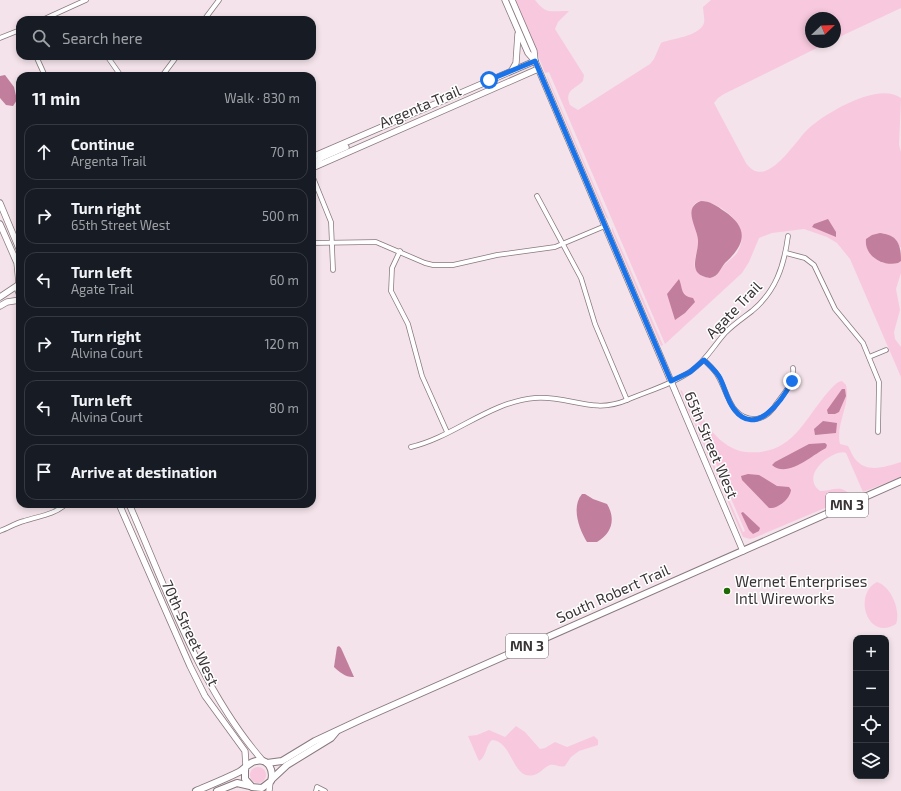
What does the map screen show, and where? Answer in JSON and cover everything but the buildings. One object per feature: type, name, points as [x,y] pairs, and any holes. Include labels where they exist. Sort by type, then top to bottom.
[{"type":"main road","name":"South Robert Trail","points":[[265,762],[282,761],[315,741],[362,719],[901,481]]},
{"type":"main road","name":"South Robert Trail","points":[[271,780],[287,765],[331,738],[336,732]]},
{"type":"main road","points":[[196,791],[246,767],[255,761],[265,762],[271,769],[271,780],[262,788],[252,788],[237,783],[217,791]]},
{"type":"main road","points":[[246,767],[245,779],[252,788]]},
{"type":"street","points":[[52,16],[86,0]]},
{"type":"street","points":[[207,16],[220,0]]},
{"type":"street","name":"65th Street West","points":[[505,0],[528,54],[535,61]]},
{"type":"street","name":"65th Street West","points":[[512,0],[534,51],[538,69],[744,551]]},
{"type":"street","points":[[507,72],[513,68],[516,62],[517,30]]},
{"type":"street","points":[[0,38],[16,32]]},
{"type":"street","points":[[38,60],[42,72]]},
{"type":"street","points":[[110,60],[118,72]]},
{"type":"street","points":[[165,72],[174,60]]},
{"type":"street","name":"Argenta Trail","points":[[316,155],[535,61]]},
{"type":"street","name":"Argenta Trail","points":[[316,166],[538,69]]},
{"type":"street","points":[[316,162],[321,158],[359,141],[370,132]]},
{"type":"street","points":[[316,184],[330,215],[333,242],[333,270]]},
{"type":"street","points":[[537,196],[581,278],[595,324],[627,400]]},
{"type":"street","points":[[0,203],[16,241]]},
{"type":"street","points":[[0,224],[16,261]]},
{"type":"street","points":[[316,243],[376,242],[433,265],[460,264],[497,255],[541,250],[564,244],[605,226]]},
{"type":"street","name":"Agate Trail","points":[[411,447],[431,441],[502,405],[526,399],[558,399],[600,407],[612,406],[690,372],[704,360],[729,329],[752,311],[769,292],[781,272],[786,253],[788,236]]},
{"type":"street","points":[[400,251],[392,268],[391,291],[408,324],[422,376],[447,432]]},
{"type":"street","points":[[786,253],[802,257],[814,265],[835,309],[860,337],[880,386],[878,432]]},
{"type":"street","points":[[0,297],[16,285]]},
{"type":"street","points":[[0,306],[7,302],[16,301]]},
{"type":"street","points":[[869,357],[886,350]]},
{"type":"street","points":[[704,360],[719,377],[734,409],[741,416],[752,419],[764,416],[773,410],[792,382],[793,368]]},
{"type":"street","points":[[0,531],[61,508]]},
{"type":"street","name":"70th Street West","points":[[121,508],[190,666],[209,701],[245,751],[246,767]]},
{"type":"street","name":"70th Street West","points":[[131,508],[196,657],[231,718],[265,762]]},
{"type":"street","points":[[269,791],[271,780]]},
{"type":"street","points":[[316,791],[317,787],[325,791]]},
{"type":"shaded area","points":[[515,0],[535,0],[543,8],[550,11],[569,11],[558,22],[555,29],[584,75],[583,81],[569,93],[568,96],[570,105],[578,110],[650,64],[654,59],[661,43],[691,34],[701,28],[704,23],[703,7],[711,0],[901,0],[901,8],[841,36],[841,12],[805,12],[805,48],[817,48],[724,94],[714,103],[746,163],[754,170],[762,172],[771,168],[780,161],[802,135],[816,122],[839,108],[866,96],[880,93],[891,94],[901,98],[899,145],[901,152],[901,248],[894,239],[883,233],[872,256],[885,263],[901,261],[901,273],[896,289],[900,310],[894,332],[895,339],[901,347],[901,377],[850,259],[837,243],[827,237],[804,229],[772,233],[759,238],[749,262],[742,273],[665,344],[549,72],[545,73]],"holes":[[[705,201],[728,213],[739,226],[741,242],[735,255],[716,275],[709,278],[702,276],[695,268],[698,240],[692,210],[694,205],[698,202]]]},
{"type":"shaded area","points":[[5,75],[14,87],[16,102],[13,106],[6,105],[0,98],[0,76]]},
{"type":"shaded area","points":[[547,75],[609,220],[606,217]]},
{"type":"shaded area","points":[[701,201],[713,204],[732,217],[738,224],[742,236],[741,243],[732,256],[717,274],[710,278],[702,276],[695,269],[698,240],[691,213],[695,204]]},
{"type":"shaded area","points":[[828,219],[836,232],[836,237],[812,227],[814,224]]},
{"type":"shaded area","points":[[612,227],[663,345],[661,346],[612,231]]},
{"type":"shaded area","points":[[880,233],[891,236],[895,239],[899,246],[901,261],[892,264],[881,262],[871,255],[866,245],[866,239],[872,235]]},
{"type":"shaded area","points":[[679,279],[684,293],[693,298],[695,302],[685,313],[675,320],[667,294]]},
{"type":"shaded area","points":[[842,381],[846,385],[847,392],[840,429],[840,444],[848,446],[856,460],[862,465],[868,467],[879,468],[901,462],[901,477],[863,492],[846,453],[841,452],[835,454],[828,458],[816,470],[813,477],[814,484],[820,491],[841,489],[848,493],[851,497],[754,538],[750,539],[743,537],[680,390],[682,391],[743,532],[745,531],[685,392],[693,399],[713,433],[725,444],[732,448],[746,452],[762,452],[775,448],[786,442],[803,425],[828,392],[836,384]]},
{"type":"shaded area","points":[[842,389],[845,389],[846,396],[839,412],[835,414],[828,414],[827,410]]},
{"type":"shaded area","points":[[823,421],[837,423],[836,433],[815,435],[814,429]]},
{"type":"shaded area","points":[[825,443],[827,445],[826,448],[792,468],[778,469],[772,465],[809,444]]},
{"type":"shaded area","points":[[748,474],[759,475],[777,486],[789,487],[791,490],[788,497],[780,505],[769,508],[742,480],[741,476]]},
{"type":"shaded area","points":[[582,494],[607,504],[610,510],[612,520],[609,530],[597,542],[587,542],[579,525],[577,518],[577,505]]},
{"type":"shaded area","points":[[743,512],[760,528],[759,531],[753,534],[749,530],[741,513]]},
{"type":"shaded area","points":[[877,582],[887,588],[896,606],[896,624],[886,628],[878,627],[871,622],[867,615],[865,606],[865,597],[869,588]]},
{"type":"shaded area","points":[[339,646],[354,677],[346,676],[334,667],[337,647]]},
{"type":"shaded area","points":[[516,726],[525,732],[540,749],[545,748],[555,742],[567,747],[594,736],[598,740],[598,745],[579,751],[571,757],[565,766],[561,767],[550,765],[534,775],[527,775],[521,772],[504,747],[499,742],[492,740],[488,745],[482,759],[479,761],[468,736],[477,735],[489,730],[505,737]]},
{"type":"shaded area","points":[[255,767],[261,767],[266,772],[264,781],[261,783],[255,783],[250,778],[250,772]]},
{"type":"place","name":"Wernet Enterprises Intl Wireworks","points":[[727,591]]},
{"type":"route","points":[[489,80],[535,61],[671,381],[686,375],[704,360],[719,377],[730,404],[735,411],[744,417],[755,419],[770,413],[792,381]]}]
